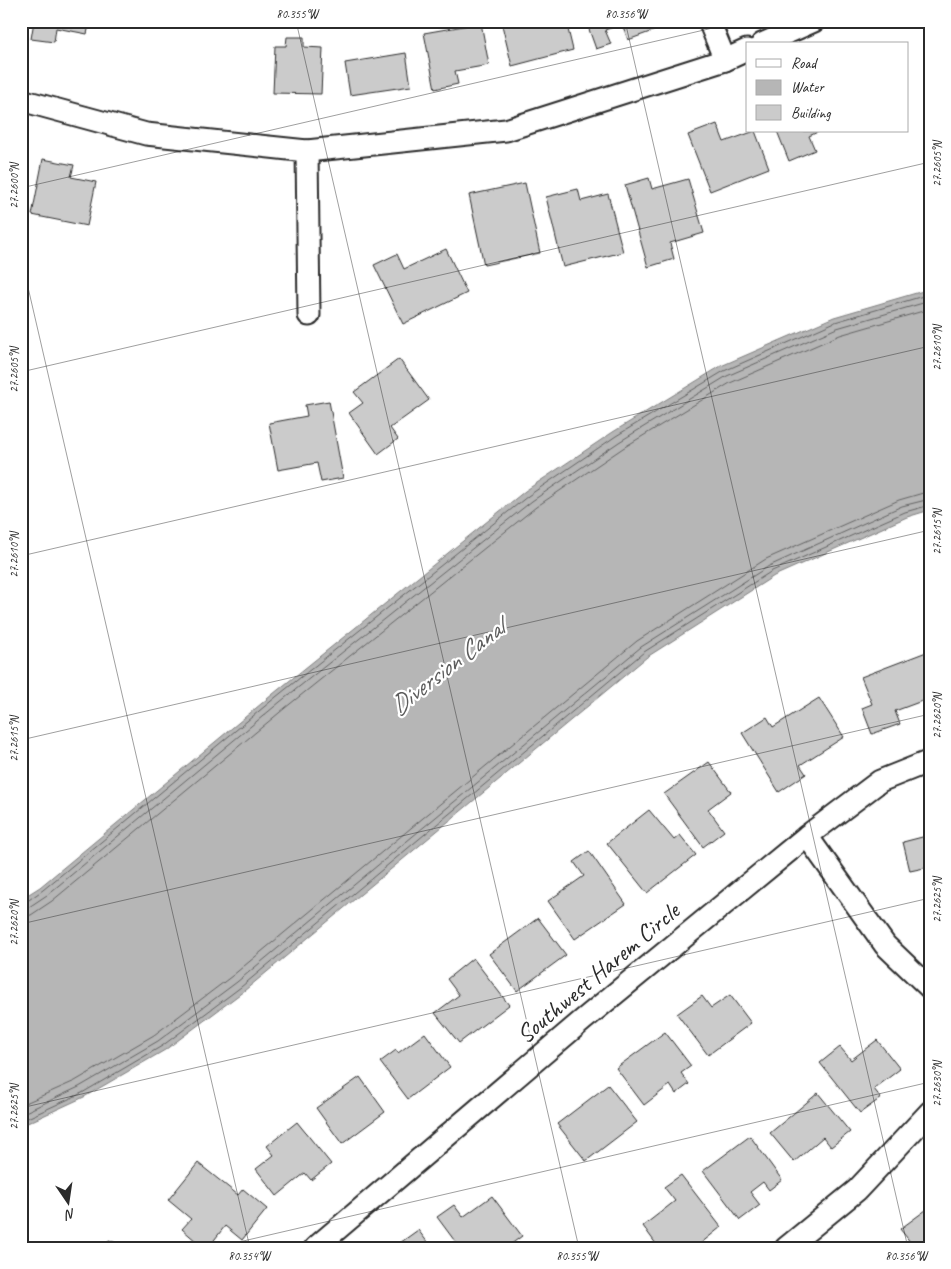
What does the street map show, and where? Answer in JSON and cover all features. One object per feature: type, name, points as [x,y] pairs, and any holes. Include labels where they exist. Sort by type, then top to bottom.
[{"type":"street","points":[[709,21],[725,60]]},
{"type":"street","points":[[767,42],[814,21]]},
{"type":"street","points":[[21,100],[146,134],[307,152],[506,130],[725,60],[746,50]]},
{"type":"street","points":[[307,152],[309,315]]},
{"type":"street","name":"Southwest Harem Circle","points":[[315,1248],[583,1020],[807,836],[880,781],[930,761]]},
{"type":"street","points":[[807,836],[885,945],[930,988]]},
{"type":"street","points":[[786,1248],[857,1190],[930,1112]]},
{"type":"water","name":"Diversion Canal","points":[[930,289],[930,510],[907,517],[774,576],[647,657],[244,991],[165,1050],[84,1097],[21,1126],[21,899],[40,887],[273,694],[525,491],[613,432],[721,366],[834,317]]},
{"type":"building","points":[[34,21],[90,21],[87,34],[56,28],[54,42],[31,39]]},
{"type":"building","points":[[501,21],[566,21],[573,50],[512,66]]},
{"type":"building","points":[[586,21],[659,21],[661,28],[628,40],[622,24],[605,30],[611,44],[596,49]]},
{"type":"building","points":[[481,23],[489,65],[455,71],[458,84],[435,89],[424,33]]},
{"type":"building","points":[[287,37],[304,37],[304,47],[323,48],[321,94],[273,93],[275,46],[286,46]]},
{"type":"building","points":[[406,53],[411,86],[350,95],[345,63]]},
{"type":"building","points":[[717,124],[724,142],[755,132],[769,168],[710,191],[688,135]]},
{"type":"building","points":[[777,132],[818,132],[809,136],[815,150],[789,161]]},
{"type":"building","points":[[43,159],[74,165],[71,177],[96,182],[87,226],[32,215]]},
{"type":"building","points":[[649,178],[652,189],[688,179],[704,233],[670,243],[674,259],[648,267],[625,185]]},
{"type":"building","points":[[525,183],[540,253],[484,265],[469,195]]},
{"type":"building","points":[[578,189],[581,201],[608,194],[623,252],[563,267],[546,197]]},
{"type":"building","points":[[446,249],[467,293],[403,324],[374,265],[397,254],[404,269]]},
{"type":"building","points":[[399,359],[429,400],[390,428],[398,439],[378,454],[349,413],[363,403],[354,392]]},
{"type":"building","points":[[329,401],[343,478],[321,482],[317,463],[278,470],[269,423],[307,416],[305,405]]},
{"type":"building","points":[[929,651],[930,698],[895,711],[900,724],[872,734],[862,708],[872,704],[861,677]]},
{"type":"building","points":[[819,698],[844,737],[800,765],[806,774],[779,792],[742,733],[767,717],[773,727]]},
{"type":"building","points":[[709,762],[731,792],[708,809],[724,831],[703,847],[664,794]]},
{"type":"building","points":[[649,810],[674,840],[680,835],[696,855],[647,893],[607,843]]},
{"type":"building","points":[[930,835],[930,871],[929,867],[910,871],[903,842]]},
{"type":"building","points":[[589,851],[626,904],[575,939],[548,901],[584,876],[574,862]]},
{"type":"building","points":[[538,918],[566,955],[517,991],[489,954]]},
{"type":"building","points":[[473,958],[509,1005],[459,1043],[435,1013],[459,995],[447,979]]},
{"type":"building","points":[[730,995],[751,1023],[708,1055],[677,1014],[702,996],[711,1008]]},
{"type":"building","points":[[665,1032],[691,1066],[681,1073],[689,1084],[676,1094],[670,1085],[644,1105],[616,1068]]},
{"type":"building","points":[[425,1033],[450,1067],[408,1099],[380,1062],[396,1050],[398,1053]]},
{"type":"building","points":[[877,1040],[900,1069],[874,1089],[881,1098],[860,1113],[820,1063],[840,1047],[851,1060]]},
{"type":"building","points":[[360,1077],[385,1112],[342,1144],[316,1108]]},
{"type":"building","points":[[608,1085],[637,1122],[586,1161],[557,1124]]},
{"type":"building","points":[[818,1093],[850,1132],[831,1147],[823,1137],[794,1162],[770,1133]]},
{"type":"building","points":[[297,1122],[331,1164],[311,1180],[305,1173],[277,1196],[256,1169],[274,1155],[267,1146]]},
{"type":"building","points":[[750,1136],[782,1180],[769,1190],[763,1182],[750,1192],[760,1205],[740,1220],[703,1171]]},
{"type":"building","points":[[198,1163],[238,1195],[243,1189],[267,1209],[242,1240],[225,1226],[208,1248],[204,1248],[182,1229],[191,1219],[168,1200]]},
{"type":"building","points":[[681,1175],[721,1227],[695,1248],[659,1248],[643,1226],[675,1201],[664,1187]]},
{"type":"building","points":[[492,1196],[522,1236],[506,1248],[460,1248],[437,1217],[454,1205],[463,1217]]},
{"type":"building","points":[[930,1207],[930,1248],[915,1248],[900,1229]]},
{"type":"building","points":[[418,1230],[432,1248],[399,1248],[397,1245]]},
{"type":"building","points":[[109,1240],[128,1248],[106,1248]]}]
